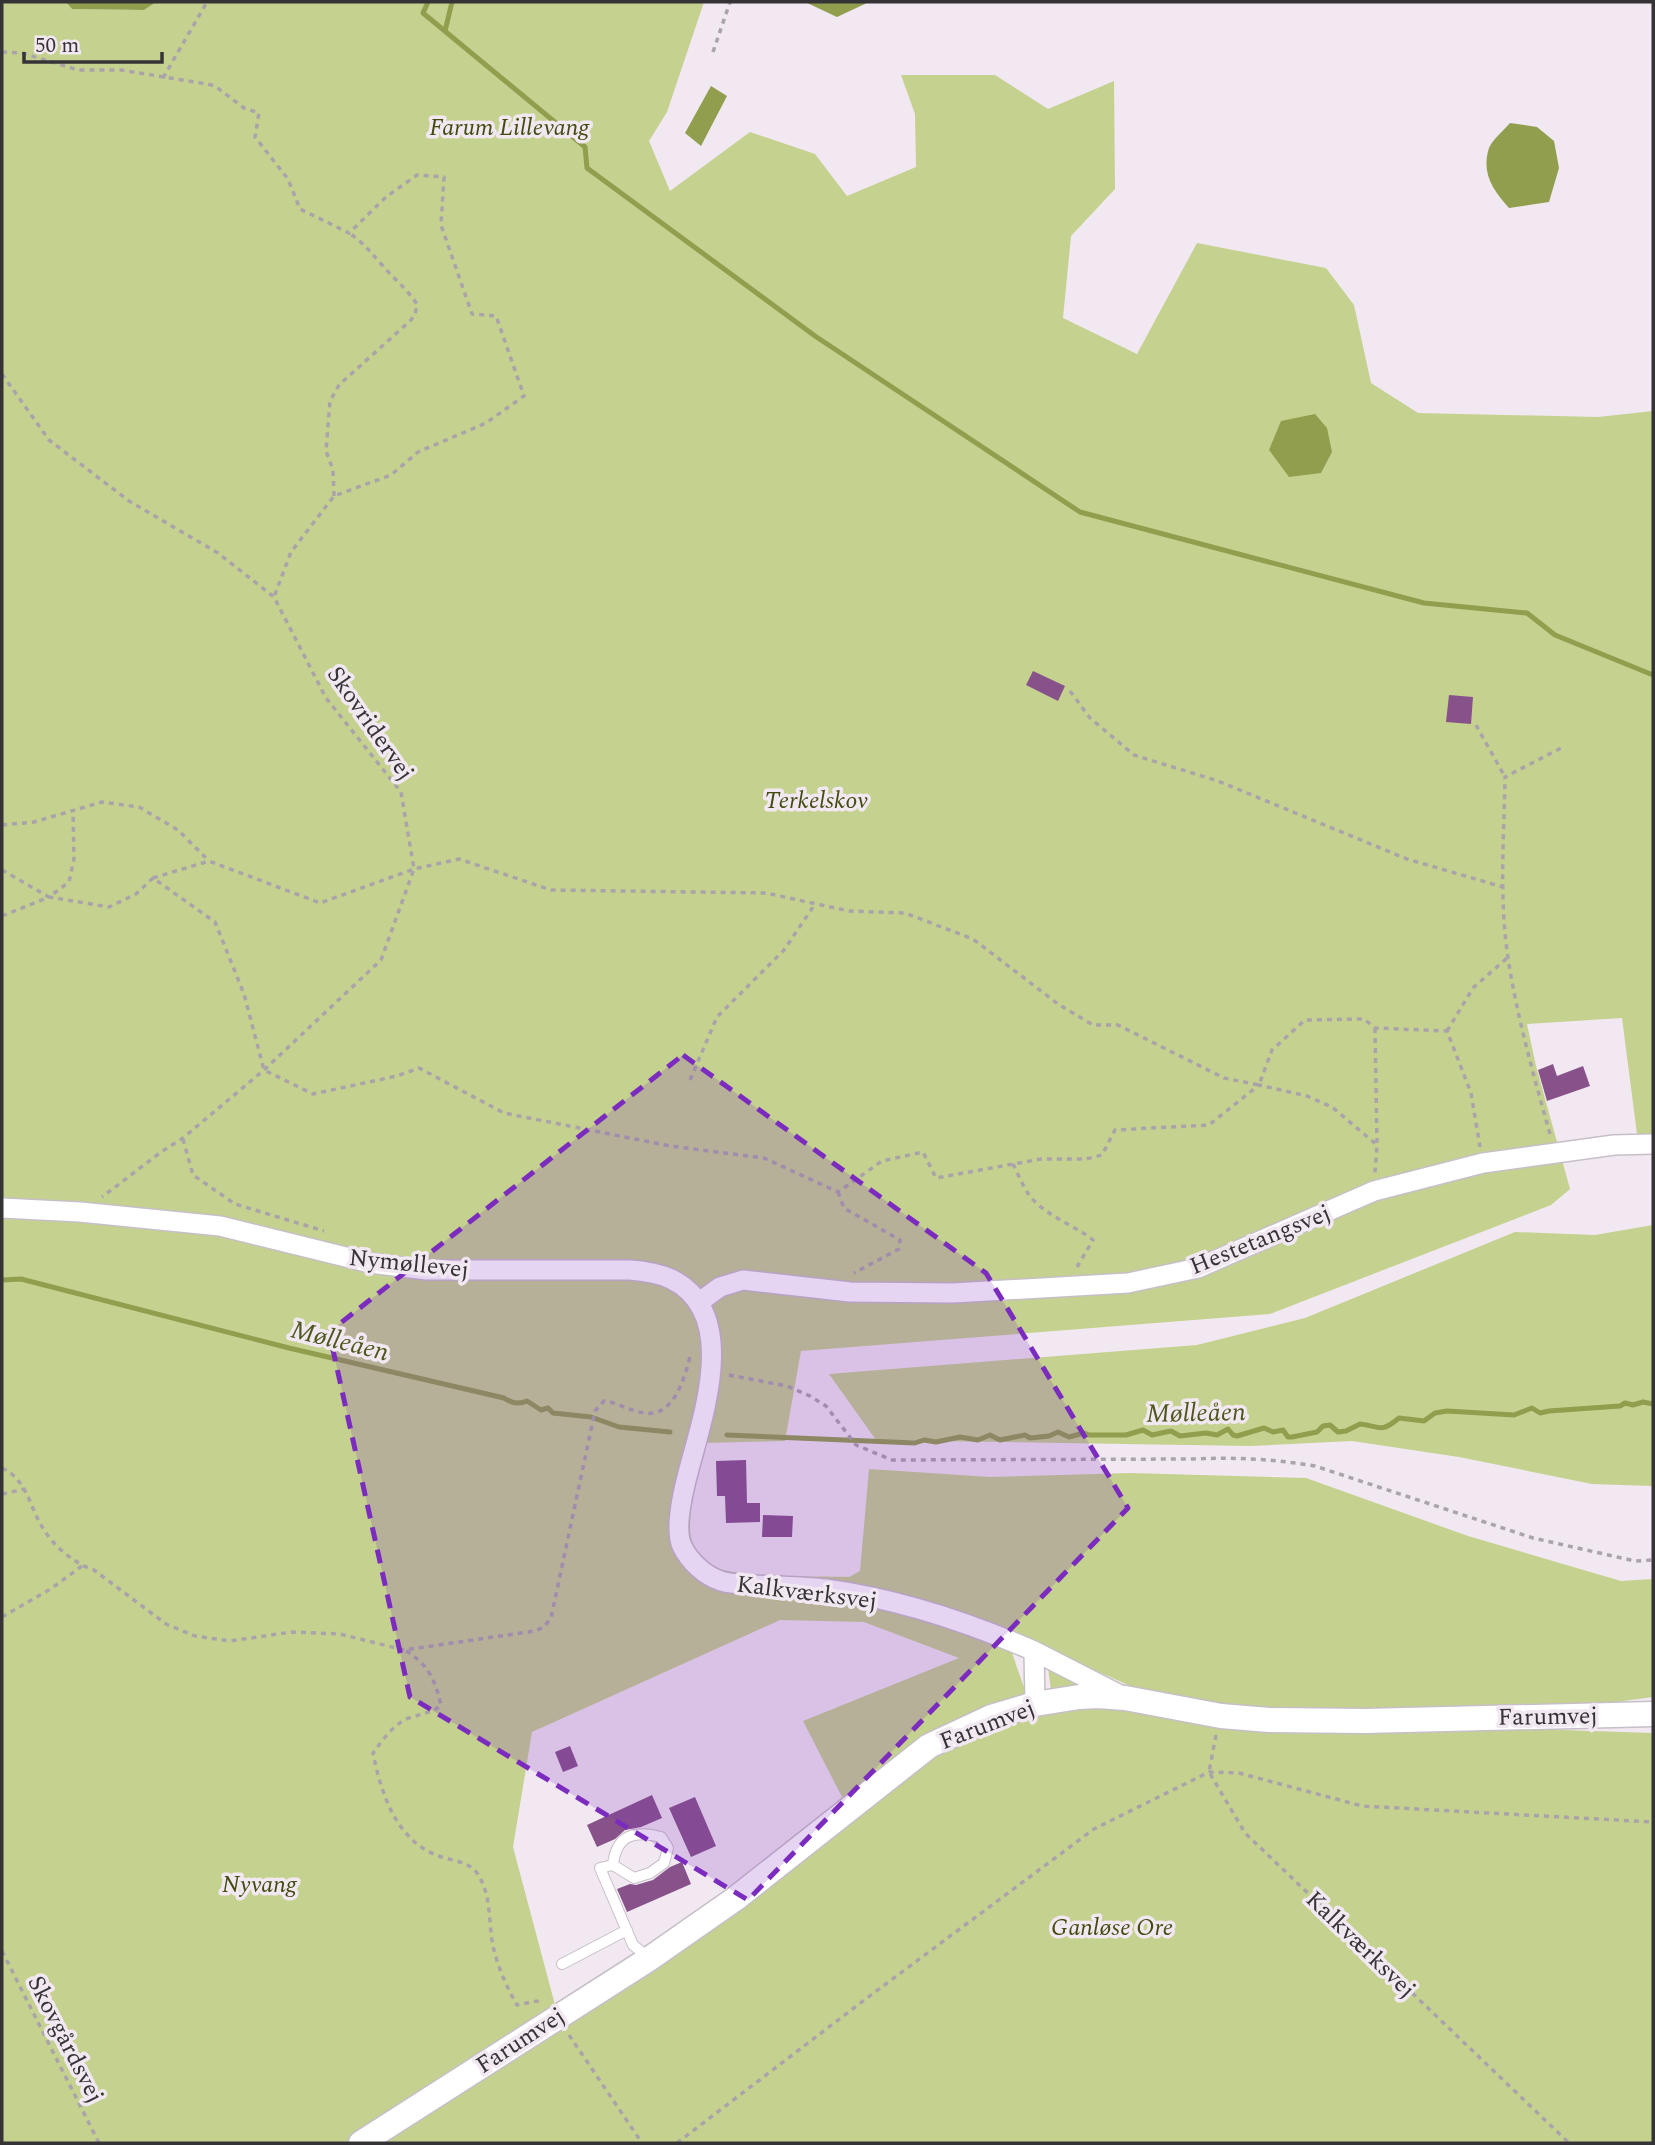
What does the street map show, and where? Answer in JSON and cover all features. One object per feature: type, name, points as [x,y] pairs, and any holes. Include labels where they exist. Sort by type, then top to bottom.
[{"type":"street","name":"Hestetangsvej","points":[[698,1303],[720,1287],[743,1280],[824,1289],[953,1293],[1128,1283],[1198,1268],[1374,1191],[1483,1163],[1614,1145],[1653,1144]]},
{"type":"street","name":"Nymøllevej","points":[[2,1208],[80,1212],[220,1226],[370,1263],[427,1270],[650,1272],[670,1279],[686,1289],[698,1303],[708,1323],[711,1370]]},
{"type":"street","name":"Kalkværksvej","points":[[711,1370],[709,1393],[683,1493],[681,1512],[680,1541],[697,1566],[717,1580],[727,1583],[826,1589],[894,1603],[959,1621],[1034,1651],[1125,1698]]},
{"type":"street","points":[[1034,1651],[1035,1704]]},
{"type":"street","name":"Farumvej","points":[[361,2143],[649,1959],[735,1899],[929,1746],[969,1726],[1035,1704],[1079,1697],[1125,1698],[1221,1716],[1269,1720],[1365,1721],[1653,1714]]},
{"type":"lane","points":[[612,1865],[618,1845],[628,1837],[645,1833],[661,1837],[668,1848],[664,1863],[650,1873],[634,1878],[612,1865],[600,1868],[633,1945],[649,1959]]},
{"type":"lane","points":[[562,1964],[627,1930]]},
{"type":"path","points":[[163,78],[207,2]]},
{"type":"path","points":[[713,52],[730,2]]},
{"type":"path","points":[[2,52],[22,53],[78,70],[121,70],[215,86],[244,108],[260,113],[255,137],[288,179],[300,209],[363,242],[383,267],[408,291],[416,304],[415,315],[339,385],[330,401],[326,451],[333,470],[334,496]]},
{"type":"path","points":[[274,597],[291,552],[334,496],[391,475],[418,452],[486,424],[524,396],[496,316],[472,314],[441,225],[444,177],[417,175],[386,197],[349,233]]},
{"type":"path","name":"Skovridervej","points":[[2,374],[50,440],[128,501],[218,553],[274,597],[326,698],[401,792],[414,869],[381,960],[264,1070],[183,1138],[80,1212]]},
{"type":"path","points":[[1070,691],[1090,718],[1134,755],[1218,781],[1407,859],[1503,887]]},
{"type":"path","points":[[1476,725],[1505,777],[1503,887],[1508,958],[1535,1082],[1555,1153]]},
{"type":"path","points":[[1505,777],[1563,747]]},
{"type":"path","points":[[2,825],[34,822],[102,802],[139,807],[178,830],[209,861],[320,903],[414,869],[459,859],[551,890],[766,893],[849,911],[905,913],[973,939],[1058,1004],[1093,1025],[1118,1025],[1224,1078],[1307,1096],[1332,1107],[1377,1145]]},
{"type":"path","points":[[2,916],[49,897],[69,882],[74,859],[73,811]]},
{"type":"path","points":[[2,870],[49,897],[109,907],[136,894],[153,878],[209,861]]},
{"type":"path","points":[[153,878],[215,922],[244,994],[264,1070],[313,1094],[397,1076],[419,1068],[504,1113],[670,1146],[764,1158],[838,1192],[844,1208],[900,1240],[899,1249],[824,1289]]},
{"type":"path","points":[[690,1080],[717,1017],[784,950],[815,904]]},
{"type":"path","points":[[1447,1031],[1473,988],[1508,958]]},
{"type":"path","points":[[838,1192],[882,1161],[923,1152],[936,1178],[1041,1159],[1086,1159],[1102,1155],[1115,1130],[1209,1125],[1259,1085],[1272,1050],[1305,1020],[1364,1019],[1376,1028],[1447,1031]]},
{"type":"path","points":[[1374,1191],[1377,1145],[1376,1028]]},
{"type":"path","points":[[1447,1031],[1471,1093],[1483,1163]]},
{"type":"path","points":[[183,1138],[193,1175],[236,1204],[329,1232]]},
{"type":"path","points":[[1013,1164],[1030,1196],[1049,1212],[1093,1240],[1084,1258],[1060,1286]]},
{"type":"path","points":[[404,1650],[535,1632],[544,1627],[551,1618],[595,1411],[607,1401],[646,1414],[659,1411],[677,1394],[685,1380],[691,1350]]},
{"type":"path","points":[[711,1370],[787,1385],[826,1406],[856,1445],[901,1461],[1235,1457],[1296,1463],[1315,1466],[1533,1538],[1635,1561],[1653,1560]]},
{"type":"path","points":[[2,1468],[14,1475],[25,1489],[41,1526],[60,1550],[82,1566],[94,1570],[166,1624],[195,1636],[230,1641],[292,1632],[340,1634],[404,1650],[419,1658],[429,1669],[438,1689],[441,1706],[428,1714],[407,1719],[388,1733],[373,1753],[388,1808],[412,1839],[438,1856],[457,1860],[476,1872],[489,1900],[493,1947],[517,2005],[537,2001],[556,2017],[642,2143]]},
{"type":"path","points":[[2,1494],[25,1489]]},
{"type":"path","points":[[2,1617],[82,1566]]},
{"type":"path","points":[[1209,1772],[1221,1716]]},
{"type":"path","points":[[677,2143],[1094,1829],[1209,1772],[1239,1773],[1362,1806],[1653,1822]]},
{"type":"path","name":"Kalkværksvej","points":[[1209,1772],[1245,1833],[1569,2143]]},
{"type":"path","name":"Skovgårdsvej","points":[[2,1951],[99,2143]]},
{"type":"highlighted area","points":[[683,1055],[986,1273],[1128,1508],[748,1900],[410,1697],[329,1332]]},
{"type":"green space","points":[[2,2],[66,2],[72,9],[143,10],[156,2],[704,2],[667,112],[649,141],[670,191],[750,132],[815,154],[847,196],[916,167],[915,114],[901,75],[995,75],[1048,109],[1114,81],[1115,189],[1071,236],[1063,318],[1137,354],[1197,243],[1326,268],[1354,305],[1371,383],[1418,413],[1598,417],[1653,411],[1653,1135],[1637,1134],[1622,1018],[1527,1024],[1570,1189],[1551,1205],[1270,1314],[801,1351],[785,1441],[705,1443],[693,1496],[690,1533],[698,1554],[710,1565],[722,1569],[756,1575],[849,1577],[860,1571],[869,1469],[990,1477],[1130,1473],[1306,1478],[1468,1536],[1621,1581],[1653,1579],[1653,1697],[1572,1708],[1317,1713],[1225,1706],[1137,1689],[1004,1630],[1034,1716],[1082,1708],[1106,1708],[1653,1733],[1653,2143],[2,2143]],"holes":[[[780,1620],[864,1622],[959,1658],[803,1721],[842,1797],[757,1872],[641,1955],[555,2005],[513,1847],[532,1732]]]},
{"type":"green space","points":[[1653,1225],[1653,1486],[1592,1484],[1459,1457],[1352,1441],[1250,1446],[876,1440],[829,1374],[1197,1345],[1305,1318],[1515,1232],[1595,1235]]},
{"type":"green space","points":[[1048,1668],[1085,1685],[1051,1690]]},
{"type":"shaded area","points":[[66,2],[156,2],[144,10],[72,9]]},
{"type":"shaded area","points":[[805,2],[869,2],[837,17]]},
{"type":"shaded area","points":[[711,86],[727,96],[701,146],[685,133]]},
{"type":"shaded area","points":[[1510,123],[1537,127],[1554,141],[1559,168],[1549,202],[1509,208],[1490,181],[1486,165],[1489,148]]},
{"type":"shaded area","points":[[1315,414],[1327,428],[1332,452],[1321,473],[1289,477],[1269,450],[1281,421]]},
{"type":"building","points":[[1033,671],[1065,686],[1058,701],[1026,685]]},
{"type":"building","points":[[1449,695],[1473,697],[1471,724],[1446,722]]},
{"type":"building","points":[[1553,1064],[1557,1076],[1583,1066],[1590,1086],[1547,1101],[1538,1070]]},
{"type":"building","points":[[746,1460],[747,1503],[760,1503],[760,1522],[726,1523],[725,1496],[717,1496],[716,1461]]},
{"type":"building","points":[[763,1515],[793,1516],[792,1537],[762,1537]]},
{"type":"building","points":[[570,1746],[578,1766],[563,1772],[555,1752]]},
{"type":"building","points":[[652,1795],[662,1818],[625,1830],[615,1839],[597,1847],[587,1825]]},
{"type":"building","points":[[695,1797],[716,1846],[691,1857],[669,1808]]},
{"type":"building","points":[[682,1862],[691,1884],[627,1912],[617,1889],[653,1880]]},
{"type":"waterway","points":[[428,2],[423,13],[585,147],[587,168],[815,336],[1080,512],[1424,603],[1527,613],[1555,635],[1653,675]]},
{"type":"waterway","points":[[445,31],[452,2]]},
{"type":"waterway","name":"Mølleåen","points":[[2,1280],[21,1279],[289,1348],[504,1398],[515,1403],[527,1401],[541,1410],[548,1408],[553,1413],[591,1417],[619,1427],[670,1432]]},
{"type":"waterway","name":"Mølleåen","points":[[727,1435],[915,1443],[960,1437],[978,1440],[990,1435],[1000,1440],[1025,1435],[1030,1438],[1058,1432],[1069,1437],[1084,1433],[1126,1435],[1143,1430],[1152,1435],[1171,1431],[1180,1436],[1206,1433],[1217,1435],[1228,1429],[1237,1436],[1264,1428],[1273,1432],[1283,1430],[1288,1437],[1292,1437],[1317,1432],[1323,1426],[1330,1425],[1338,1432],[1360,1424],[1380,1428],[1399,1418],[1424,1421],[1435,1413],[1447,1411],[1514,1415],[1532,1408],[1540,1413],[1620,1406],[1625,1403],[1653,1404]]},
{"type":"park label","name":"Farum Lillevang","points":[[509,127]]},
{"type":"park label","name":"Terkelskov","points":[[816,800]]},
{"type":"park label","name":"Nyvang","points":[[259,1884]]},
{"type":"park label","name":"Ganløse Ore","points":[[1112,1927]]}]
